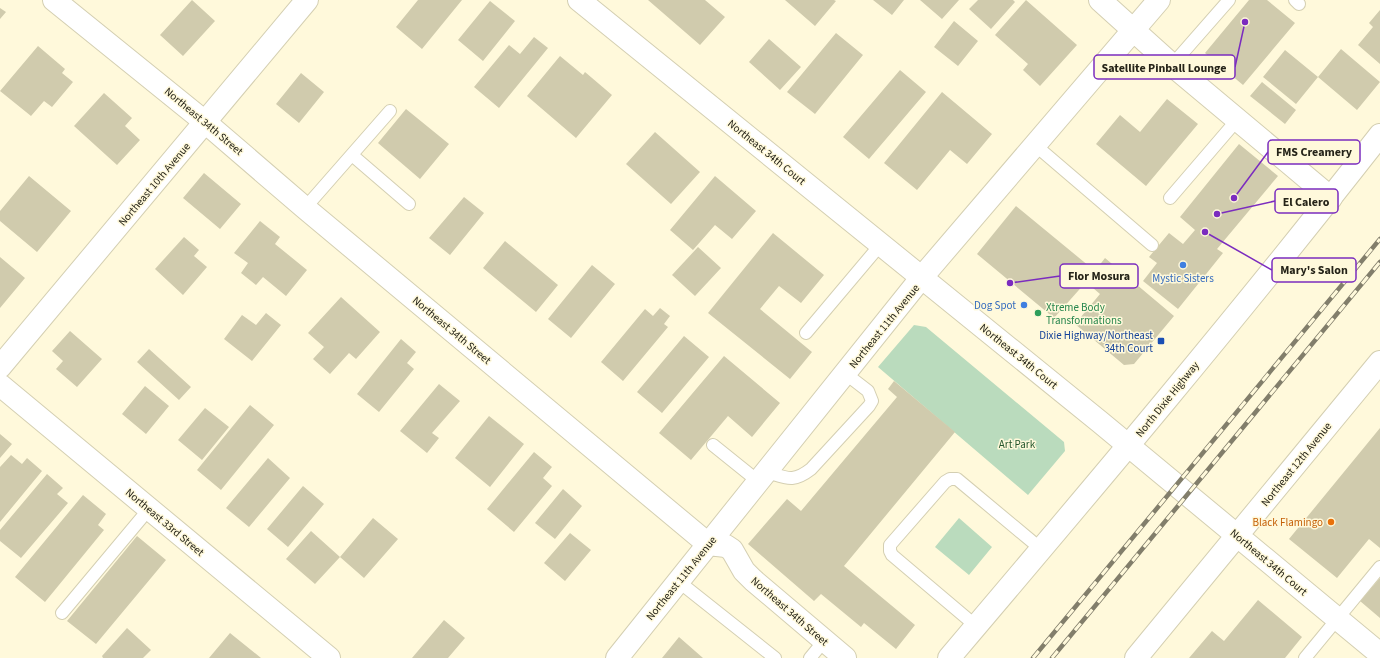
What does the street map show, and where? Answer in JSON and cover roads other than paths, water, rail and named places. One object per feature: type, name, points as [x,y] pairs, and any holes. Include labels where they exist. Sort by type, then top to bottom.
[{"type":"street","name":"Northeast 34th Street","points":[[54,0],[205,122],[305,208],[708,544],[726,546],[732,550],[744,571],[845,658]]},
{"type":"street","name":"Northeast 10th Avenue","points":[[0,367],[307,0]]},
{"type":"street","name":"Northeast 34th Court","points":[[579,0],[882,244],[1380,654]]},
{"type":"street","points":[[1100,0],[1172,65],[1331,198]]},
{"type":"street","name":"Northeast 11th Avenue","points":[[617,658],[846,374],[922,277],[1159,0]]},
{"type":"street","name":"North Dixie Highway","points":[[949,658],[1129,446],[1331,198],[1380,135]]},
{"type":"street","name":"Northeast 12th Avenue","points":[[1136,658],[1380,362]]},
{"type":"street","name":"Northeast 33rd Street","points":[[0,385],[329,658]]},
{"type":"lane","points":[[1172,65],[1229,0]]},
{"type":"lane","points":[[305,208],[390,111]]},
{"type":"lane","points":[[1170,198],[1237,120]]},
{"type":"lane","points":[[1035,145],[1152,245]]},
{"type":"lane","points":[[352,155],[410,204]]},
{"type":"lane","points":[[806,333],[882,244]]},
{"type":"lane","points":[[713,445],[763,477],[794,479],[803,476],[872,401],[868,392],[846,374]]},
{"type":"lane","points":[[976,626],[892,556],[890,545],[945,482],[950,479],[957,479],[1041,549]]},
{"type":"lane","points":[[62,613],[149,509]]},
{"type":"lane","points":[[1304,658],[1380,567]]},
{"type":"lane","points":[[678,581],[775,658]]},
{"type":"lane","points":[[810,658],[824,641]]},
{"type":"railway","points":[[1033,658],[1380,239]]},
{"type":"railway","points":[[1052,658],[1380,262]]},
{"type":"place","name":"Satellite Pinball Lounge","points":[[1245,22]]},
{"type":"place","name":"FMS Creamery","points":[[1234,198]]},
{"type":"place","name":"El Calero","points":[[1217,214]]},
{"type":"place","name":"Mary's Salon","points":[[1205,232]]},
{"type":"place","name":"Mystic Sisters","points":[[1183,265]]},
{"type":"place","name":"Flor Mosura","points":[[1010,283]]},
{"type":"place","name":"Dog Spot","points":[[1024,305]]},
{"type":"place","name":"Xtreme Body Transformations","points":[[1038,313]]},
{"type":"place","name":"Dixie Highway/Northeast 34th Court","points":[[1161,341]]},
{"type":"place","name":"Black Flamingo","points":[[1331,522]]},
{"type":"park label","name":"Art Park","points":[[1017,444]]}]
